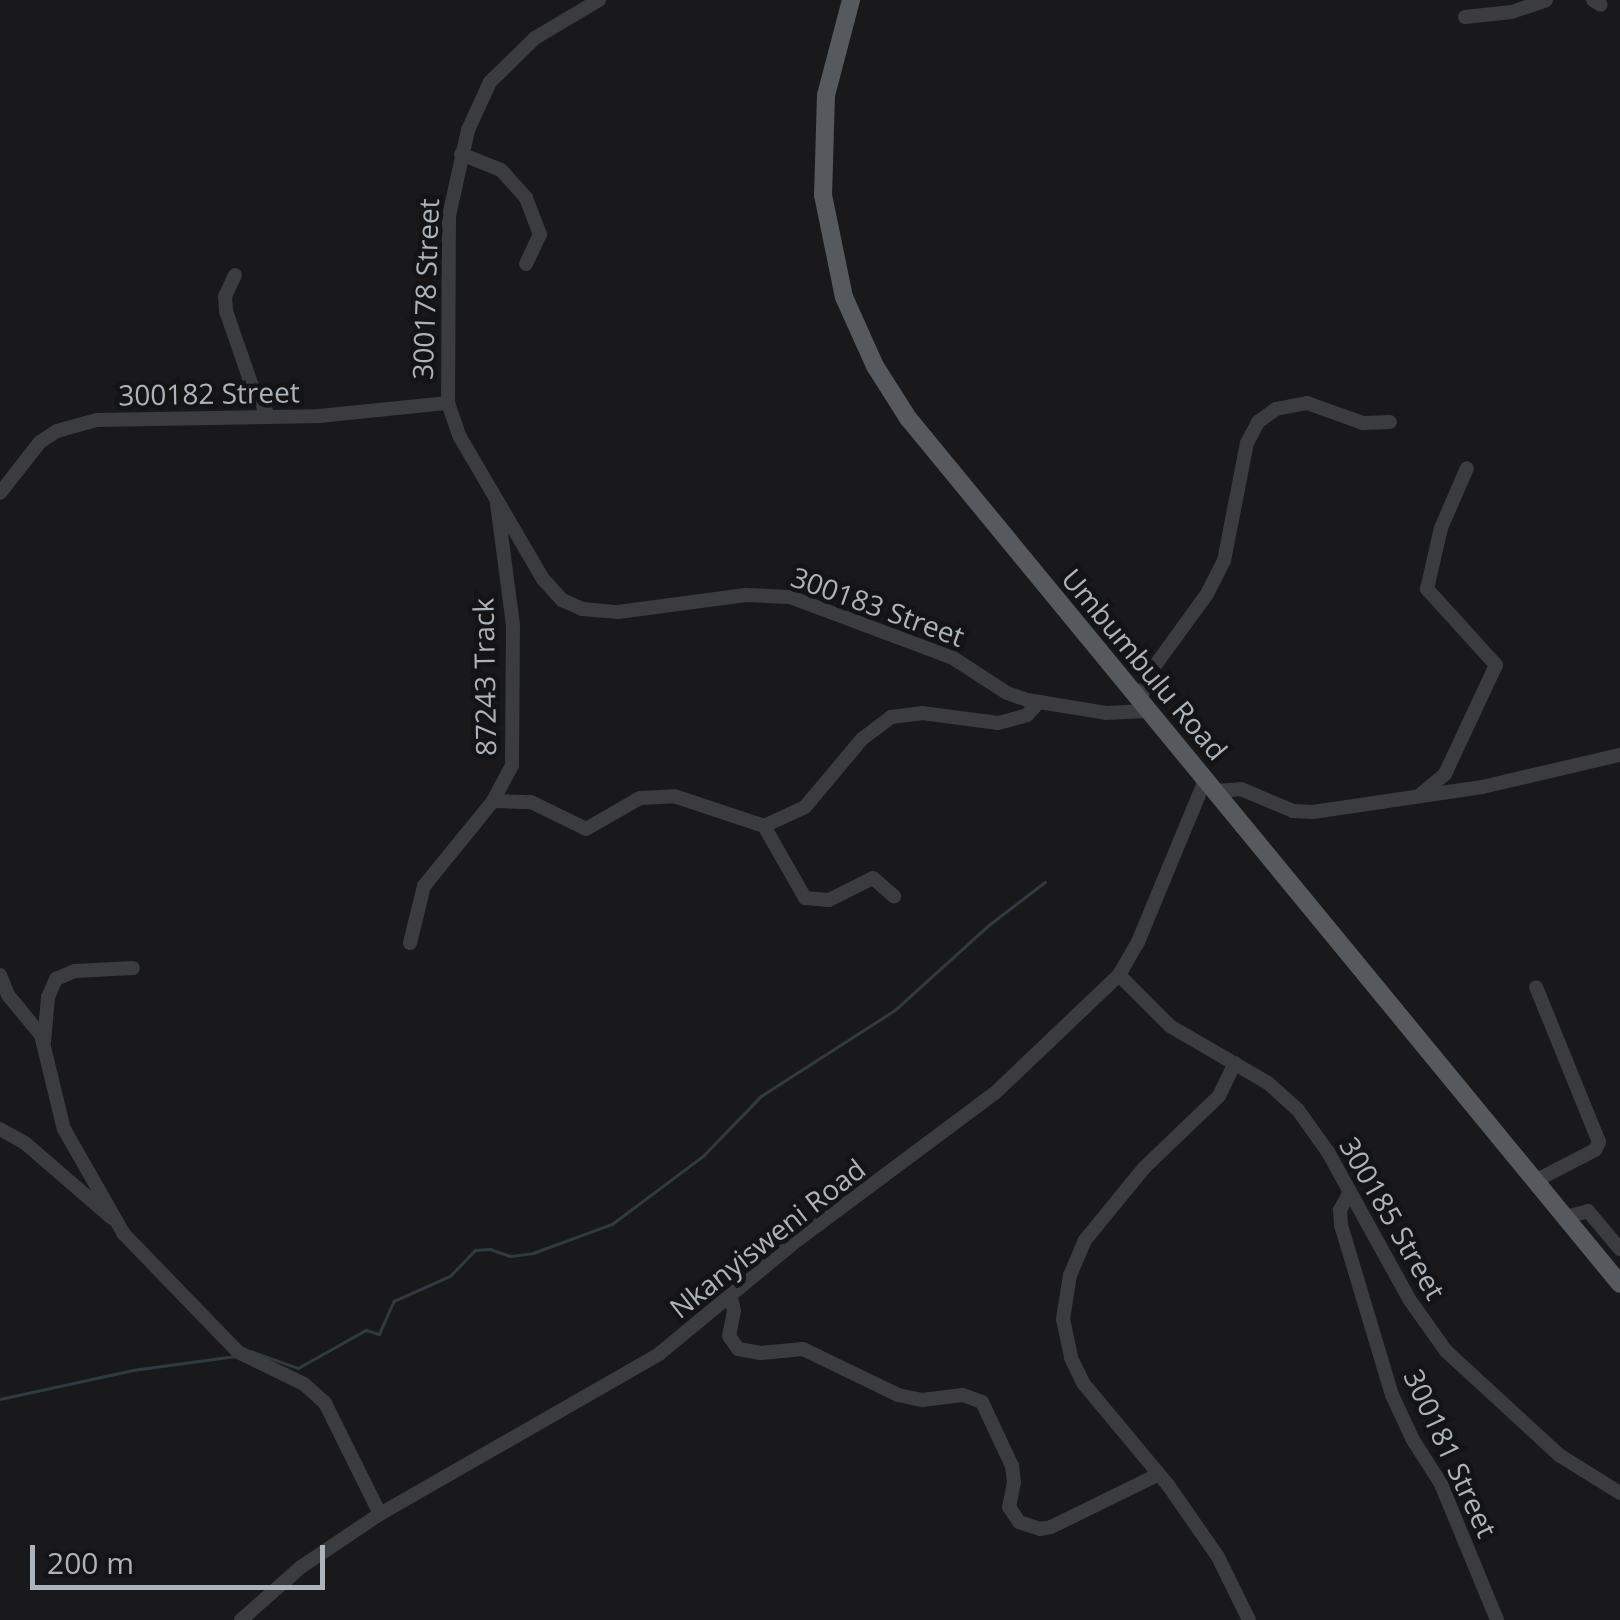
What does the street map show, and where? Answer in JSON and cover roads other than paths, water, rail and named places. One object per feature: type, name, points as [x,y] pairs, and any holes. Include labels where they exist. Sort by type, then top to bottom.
[{"type":"main road","name":"Umbumbulu Road","points":[[851,0],[828,79],[822,170],[832,254],[853,321],[908,418],[1620,1284]]},
{"type":"street","name":"300178 Street","points":[[448,403],[447,240],[461,154],[484,94],[500,70],[535,38],[600,0]]},
{"type":"street","points":[[1466,18],[1512,12],[1546,0]]},
{"type":"street","points":[[461,154],[500,170],[526,198],[540,234],[526,264]]},
{"type":"street","points":[[235,274],[226,296],[226,311],[252,386],[269,417]]},
{"type":"street","name":"300183 Street","points":[[448,403],[460,436],[544,579],[562,600],[582,609],[678,607],[746,595],[790,597],[953,658],[1007,693],[1118,714],[1142,707]]},
{"type":"street","name":"300182 Street","points":[[0,492],[32,450],[72,425],[96,420],[269,417],[448,403]]},
{"type":"street","points":[[1142,707],[1154,667],[1207,594],[1224,561],[1247,443],[1258,422],[1276,410],[1307,403],[1363,423],[1390,422]]},
{"type":"street","points":[[1420,795],[1445,774],[1496,662],[1428,589],[1441,528],[1467,468]]},
{"type":"street","name":"87243 Track","points":[[410,942],[424,886],[510,778],[515,743],[513,625],[496,498]]},
{"type":"street","points":[[764,826],[804,807],[862,739],[891,717],[922,713],[998,722],[1027,715],[1039,702]]},
{"type":"street","points":[[1210,786],[1240,790],[1302,812],[1508,782],[1620,755]]},
{"type":"street","name":"Nkanyisweni Road","points":[[241,1620],[301,1567],[380,1514],[640,1366],[995,1094],[1119,975],[1210,786]]},
{"type":"street","points":[[493,801],[531,802],[586,830],[640,798],[674,796],[764,826],[805,898],[829,900],[873,878],[894,896]]},
{"type":"street","points":[[133,968],[74,971],[56,979],[48,997],[44,1044],[64,1129],[116,1220],[146,1262],[208,1318],[238,1352],[304,1384],[326,1403],[380,1514]]},
{"type":"street","points":[[0,975],[8,994],[44,1044]]},
{"type":"street","name":"300185 Street","points":[[1119,975],[1170,1026],[1268,1083],[1298,1110],[1350,1192],[1410,1300],[1456,1364],[1559,1456],[1620,1493]]},
{"type":"street","points":[[1535,1181],[1595,1150],[1599,1142],[1536,988]]},
{"type":"street","points":[[1235,1063],[1219,1096],[1144,1168],[1084,1240],[1074,1259],[1064,1300],[1065,1336],[1083,1383],[1158,1474],[1218,1558],[1249,1620]]},
{"type":"street","points":[[0,1129],[25,1144],[116,1220]]},
{"type":"street","name":"300181 Street","points":[[1350,1192],[1339,1214],[1392,1394],[1413,1440],[1441,1484],[1497,1620]]},
{"type":"street","points":[[1566,1218],[1588,1211],[1620,1249]]},
{"type":"street","points":[[730,1296],[734,1311],[729,1336],[738,1349],[755,1354],[803,1348],[898,1395],[922,1400],[963,1395],[982,1402],[1012,1466],[1014,1482],[1009,1506],[1019,1522],[1040,1529],[1050,1527],[1158,1474]]},
{"type":"waterway","points":[[251,1351],[298,1368],[366,1330],[379,1334],[394,1301],[450,1276],[475,1250],[490,1249],[510,1256],[533,1253],[612,1224],[703,1156],[761,1096],[895,1010],[990,924],[1045,882]]},
{"type":"waterway","points":[[0,1399],[133,1370],[235,1356]]}]
